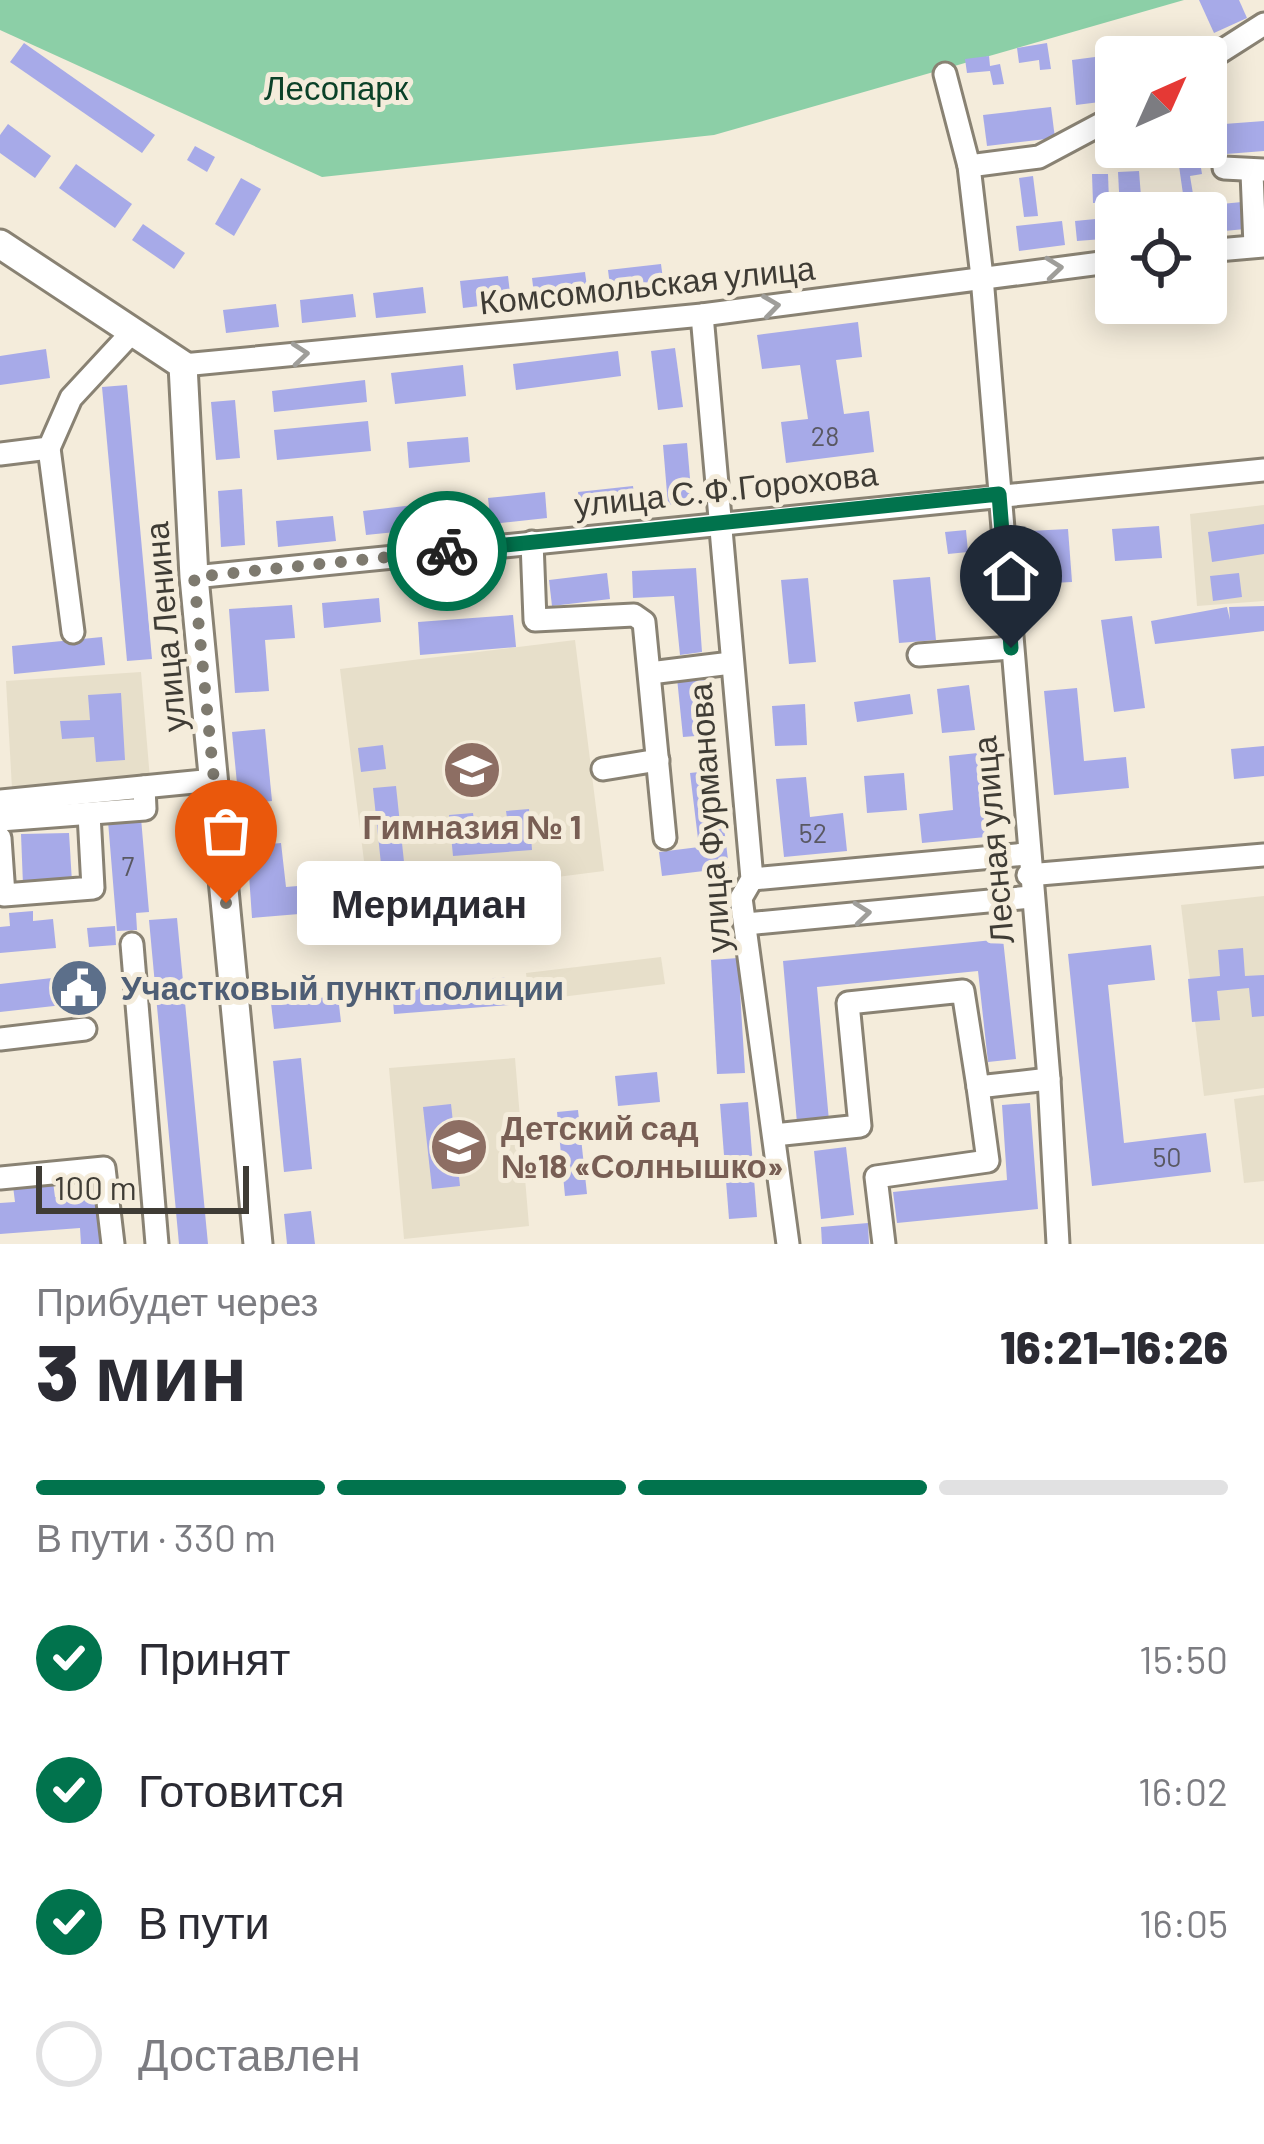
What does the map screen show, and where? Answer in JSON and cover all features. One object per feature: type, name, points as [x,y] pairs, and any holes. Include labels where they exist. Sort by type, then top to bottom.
[{"type":"main road","points":[[0,244],[183,365]]},
{"type":"main road","name":"улица Ленина","points":[[183,365],[194,577],[258,1244]]},
{"type":"street","points":[[1227,48],[1264,25]]},
{"type":"street","name":"Лесная улица","points":[[945,74],[970,166],[982,277],[1028,875],[1049,1079],[1058,1244]]},
{"type":"street","points":[[970,166],[1039,157],[1095,127]]},
{"type":"street","points":[[1224,168],[1258,172],[1260,246],[1227,249]]},
{"type":"street","name":"Комсомольская улица","points":[[183,365],[702,315],[1095,264]]},
{"type":"street","name":"улица Фурманова","points":[[702,315],[752,880],[741,898],[788,1244]]},
{"type":"street","points":[[73,632],[49,448],[71,398],[134,330]]},
{"type":"street","points":[[0,454],[49,448]]},
{"type":"street","name":"улица С.Ф.Горохова","points":[[194,577],[1264,470]]},
{"type":"street","points":[[532,542],[533,618],[638,616],[646,626],[665,838]]},
{"type":"street","points":[[919,655],[1011,648]]},
{"type":"street","points":[[650,673],[731,664]]},
{"type":"street","points":[[603,769],[658,760]]},
{"type":"street","points":[[0,801],[214,780]]},
{"type":"street","points":[[0,820],[145,809],[144,787]]},
{"type":"street","points":[[0,838],[4,896],[93,888],[89,814]]},
{"type":"street","points":[[752,880],[1028,875],[1264,855]]},
{"type":"street","points":[[746,924],[1028,875]]},
{"type":"street","points":[[132,944],[157,1244]]},
{"type":"street","points":[[774,1135],[860,1126],[848,1003],[963,992],[988,1161],[876,1177],[884,1244]]},
{"type":"street","points":[[0,1039],[85,1029]]},
{"type":"street","points":[[978,1087],[1049,1079]]},
{"type":"street","points":[[0,1178],[104,1168],[112,1244]]},
{"type":"shaded area","points":[[1264,505],[1264,601],[1197,606],[1190,514]]},
{"type":"shaded area","name":"Гимназия № 1","points":[[575,640],[604,871],[369,901],[340,669]]},
{"type":"shaded area","points":[[141,672],[150,779],[12,789],[6,681]]},
{"type":"shaded area","points":[[1264,896],[1264,1088],[1204,1096],[1181,905]]},
{"type":"shaded area","points":[[661,957],[665,984],[529,1001],[526,973]]},
{"type":"shaded area","name":"Детский сад №18 «Солнышко»","points":[[515,1058],[529,1226],[404,1239],[389,1068]]},
{"type":"shaded area","points":[[1264,1095],[1264,1181],[1244,1183],[1234,1099]]},
{"type":"green space","name":"Лесопарк","points":[[0,0],[1184,0],[714,135],[322,177],[0,30]]},
{"type":"building","points":[[1199,0],[1239,0],[1247,18],[1214,33]]},
{"type":"building","points":[[24,43],[155,135],[142,153],[10,62]]},
{"type":"building","points":[[1047,43],[1051,69],[1040,70],[1039,60],[1019,63],[1017,48]]},
{"type":"building","points":[[989,56],[990,66],[1000,64],[1004,84],[993,85],[990,71],[967,73],[965,59]]},
{"type":"building","points":[[1095,57],[1095,103],[1076,105],[1072,60]]},
{"type":"building","points":[[1051,107],[1055,138],[987,146],[983,115]]},
{"type":"building","points":[[1264,121],[1264,151],[1227,154],[1227,124]]},
{"type":"building","points":[[8,124],[51,156],[35,178],[0,153],[0,135]]},
{"type":"building","points":[[195,146],[215,157],[207,172],[187,160]]},
{"type":"building","points":[[76,164],[132,204],[115,228],[59,188]]},
{"type":"building","points":[[1179,168],[1201,168],[1202,174],[1190,176],[1193,192],[1183,192]]},
{"type":"building","points":[[1139,171],[1141,192],[1119,192],[1118,172]]},
{"type":"building","points":[[1092,174],[1108,174],[1109,192],[1095,192],[1093,203]]},
{"type":"building","points":[[1033,176],[1038,216],[1024,217],[1019,178]]},
{"type":"building","points":[[241,178],[261,189],[234,236],[215,224]]},
{"type":"building","points":[[1242,202],[1245,229],[1227,231],[1227,203]]},
{"type":"building","points":[[1095,219],[1095,240],[1077,241],[1075,221]]},
{"type":"building","points":[[1062,221],[1065,245],[1019,251],[1016,226]]},
{"type":"building","points":[[143,224],[185,253],[174,269],[132,240]]},
{"type":"building","points":[[661,264],[664,287],[611,294],[608,270]]},
{"type":"building","points":[[585,272],[588,295],[535,302],[532,278]]},
{"type":"building","points":[[508,276],[511,302],[463,308],[460,281]]},
{"type":"building","points":[[423,287],[426,313],[376,318],[373,293]]},
{"type":"building","points":[[353,294],[356,317],[302,323],[300,300]]},
{"type":"building","points":[[276,304],[279,327],[226,333],[223,310]]},
{"type":"building","points":[[858,322],[862,357],[836,360],[844,414],[869,411],[874,452],[786,463],[781,422],[808,419],[800,365],[762,369],[757,335]]},
{"type":"building","points":[[675,348],[683,407],[658,410],[651,351]]},
{"type":"building","points":[[46,349],[50,378],[0,385],[0,356]]},
{"type":"building","points":[[618,351],[621,376],[516,390],[513,364]]},
{"type":"building","points":[[463,365],[466,396],[395,404],[391,373]]},
{"type":"building","points":[[365,380],[367,402],[274,412],[272,391]]},
{"type":"building","points":[[127,385],[152,659],[127,661],[102,387]]},
{"type":"building","points":[[235,400],[240,458],[216,460],[211,402]]},
{"type":"building","points":[[368,421],[371,451],[277,460],[274,430]]},
{"type":"building","points":[[468,437],[470,462],[409,468],[407,442]]},
{"type":"building","points":[[687,443],[692,502],[668,505],[663,445]]},
{"type":"building","points":[[633,486],[636,511],[581,517],[578,492]]},
{"type":"building","points":[[242,489],[245,545],[221,547],[218,491]]},
{"type":"building","points":[[545,492],[547,518],[491,524],[488,498]]},
{"type":"building","points":[[422,504],[425,529],[366,535],[363,511]]},
{"type":"building","points":[[333,516],[336,541],[278,547],[276,521]]},
{"type":"building","points":[[1264,524],[1264,554],[1212,562],[1208,532]]},
{"type":"building","points":[[1159,526],[1162,558],[1115,561],[1112,529]]},
{"type":"building","points":[[1068,529],[1072,582],[1032,584],[1029,531]]},
{"type":"building","points":[[966,530],[968,552],[948,554],[945,532]]},
{"type":"building","points":[[696,568],[702,652],[680,655],[674,596],[633,598],[632,571]]},
{"type":"building","points":[[607,573],[610,599],[552,606],[549,580]]},
{"type":"building","points":[[1239,573],[1242,597],[1213,601],[1210,576]]},
{"type":"building","points":[[930,577],[936,640],[899,643],[893,580]]},
{"type":"building","points":[[808,578],[816,662],[789,664],[781,580]]},
{"type":"building","points":[[379,598],[381,622],[324,628],[322,603]]},
{"type":"building","points":[[292,605],[295,638],[265,640],[269,691],[235,693],[229,609]]},
{"type":"building","points":[[1264,606],[1264,631],[1155,644],[1151,621],[1227,607],[1230,620],[1229,607]]},
{"type":"building","points":[[513,615],[516,647],[420,655],[418,622]]},
{"type":"building","points":[[1132,616],[1145,708],[1114,712],[1101,620]]},
{"type":"building","points":[[102,637],[105,665],[14,674],[12,646]]},
{"type":"building","points":[[704,676],[709,735],[683,737],[677,678]]},
{"type":"building","points":[[969,685],[975,730],[942,733],[937,689]]},
{"type":"building","points":[[1077,688],[1084,761],[1126,757],[1129,788],[1054,795],[1044,691]]},
{"type":"building","points":[[121,693],[125,760],[96,762],[94,737],[62,739],[60,721],[90,720],[88,695]]},
{"type":"building","points":[[910,694],[913,714],[857,722],[854,702]]},
{"type":"building","points":[[805,704],[807,745],[775,746],[772,706]]},
{"type":"building","points":[[265,729],[272,801],[239,804],[232,732]]},
{"type":"building","points":[[383,745],[386,769],[361,772],[358,748]]},
{"type":"building","points":[[1264,746],[1264,776],[1234,779],[1231,749]]},
{"type":"building","points":[[978,753],[986,837],[922,843],[919,814],[953,810],[949,756]]},
{"type":"building","points":[[717,770],[729,868],[662,876],[659,852],[699,847],[690,773]]},
{"type":"building","points":[[904,773],[907,810],[867,813],[864,776]]},
{"type":"building","points":[[806,777],[810,817],[843,813],[847,851],[784,857],[776,779]]},
{"type":"building","points":[[396,786],[404,862],[381,864],[373,788]]},
{"type":"building","points":[[529,809],[532,850],[453,856],[449,815],[473,813],[475,828],[508,825],[506,811]]},
{"type":"building","points":[[141,818],[149,912],[136,913],[137,930],[117,931],[108,821]]},
{"type":"building","points":[[69,833],[72,882],[23,885],[21,834]]},
{"type":"building","points":[[281,843],[286,887],[345,882],[347,910],[252,918],[247,846]]},
{"type":"building","points":[[33,911],[33,921],[53,919],[56,948],[0,953],[0,927],[10,926],[9,913]]},
{"type":"building","points":[[177,918],[208,1244],[179,1244],[149,920]]},
{"type":"building","points":[[115,926],[116,945],[89,947],[87,928]]},
{"type":"building","points":[[1003,939],[1016,1059],[988,1062],[978,971],[817,987],[829,1121],[797,1123],[783,961]]},
{"type":"building","points":[[1151,945],[1155,980],[1108,985],[1124,1143],[1206,1133],[1211,1172],[1092,1186],[1068,954]]},
{"type":"building","points":[[1243,948],[1245,976],[1264,975],[1264,1016],[1252,1017],[1249,988],[1217,991],[1220,1020],[1192,1022],[1188,979],[1220,976],[1218,950]]},
{"type":"building","points":[[738,958],[745,1073],[717,1074],[711,960]]},
{"type":"building","points":[[78,975],[81,1003],[0,1012],[0,984]]},
{"type":"building","points":[[506,977],[509,1005],[394,1014],[392,986]]},
{"type":"building","points":[[338,996],[341,1022],[274,1029],[271,1003]]},
{"type":"building","points":[[301,1058],[312,1169],[284,1172],[273,1061]]},
{"type":"building","points":[[657,1072],[660,1102],[618,1106],[615,1076]]},
{"type":"building","points":[[748,1102],[757,1217],[729,1219],[720,1104]]},
{"type":"building","points":[[1030,1103],[1038,1209],[897,1223],[893,1192],[1007,1180],[1002,1105]]},
{"type":"building","points":[[451,1104],[460,1186],[432,1189],[423,1107]]},
{"type":"building","points":[[578,1110],[587,1194],[565,1196],[557,1112]]},
{"type":"building","points":[[846,1147],[854,1215],[821,1219],[814,1151]]},
{"type":"building","points":[[53,1182],[55,1197],[104,1193],[109,1244],[81,1244],[80,1228],[0,1234],[0,1203],[15,1202],[13,1186]]},
{"type":"building","points":[[311,1211],[315,1244],[287,1244],[284,1214]]},
{"type":"building","points":[[868,1223],[869,1244],[822,1244],[821,1227]]},
{"type":"way so far","points":[[226,903],[194,577],[447,551]]},
{"type":"place","name":"Гимназия № 1","points":[[472,770]]},
{"type":"place","name":"Меридиан","points":[[226,903]]},
{"type":"place","name":"Участковый пункт полиции","points":[[79,988]]},
{"type":"place","name":"Детский сад №18 «Солнышко»","points":[[459,1147]]},
{"type":"route","points":[[447,551],[999,494],[1011,648]]}]
